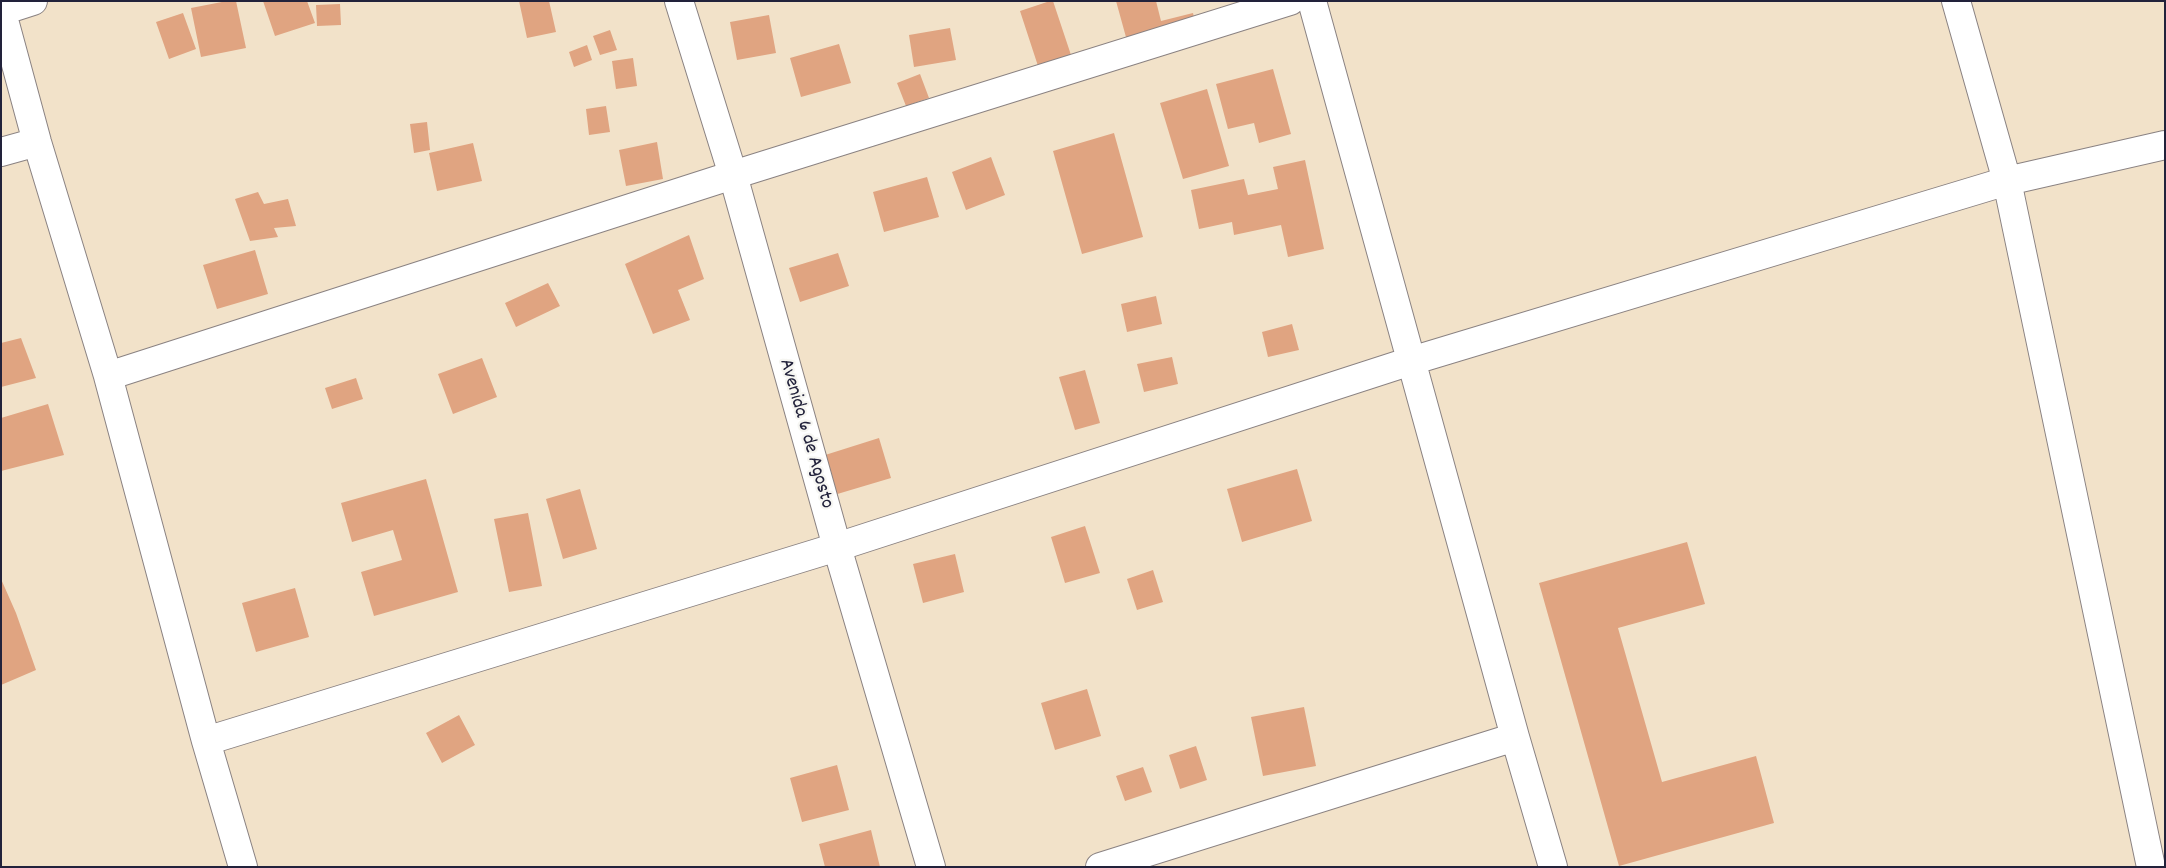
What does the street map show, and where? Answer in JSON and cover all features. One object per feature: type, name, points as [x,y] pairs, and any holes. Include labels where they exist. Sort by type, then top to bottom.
[{"type":"street","points":[[33,1],[2,10],[37,142],[108,376],[206,741],[244,867]]},
{"type":"street","name":"Avenida 6 de Agosto","points":[[679,1],[733,175],[836,547],[931,867]]},
{"type":"street","points":[[108,376],[733,175],[1290,1]]},
{"type":"street","points":[[1312,1],[1515,737],[1553,867]]},
{"type":"street","points":[[1956,1],[2007,181],[2151,867]]},
{"type":"street","points":[[1,152],[37,142]]},
{"type":"street","points":[[206,741],[836,547],[1411,361],[2007,181],[2165,145]]},
{"type":"street","points":[[1100,867],[1515,737]]},
{"type":"building","points":[[236,1],[246,48],[201,57],[191,8]]},
{"type":"building","points":[[263,1],[307,1],[315,23],[275,36]]},
{"type":"building","points":[[519,1],[549,1],[556,32],[527,38]]},
{"type":"building","points":[[1053,1],[1071,55],[1038,66],[1020,11]]},
{"type":"building","points":[[1116,1],[1156,1],[1161,21],[1193,13],[1197,30],[1129,48]]},
{"type":"building","points":[[340,4],[341,25],[317,26],[316,5]]},
{"type":"building","points":[[183,13],[196,49],[169,59],[156,22]]},
{"type":"building","points":[[769,15],[776,53],[737,60],[730,22]]},
{"type":"building","points":[[950,28],[956,60],[914,67],[909,35]]},
{"type":"building","points":[[610,30],[617,50],[600,55],[593,36]]},
{"type":"building","points":[[839,44],[851,83],[801,97],[790,58]]},
{"type":"building","points":[[587,45],[592,60],[574,67],[569,52]]},
{"type":"building","points":[[633,58],[637,86],[616,89],[612,61]]},
{"type":"building","points":[[1273,69],[1291,134],[1259,143],[1254,123],[1228,129],[1216,84]]},
{"type":"building","points":[[920,74],[929,98],[906,106],[897,83]]},
{"type":"building","points":[[1207,89],[1229,166],[1183,179],[1160,103]]},
{"type":"building","points":[[606,106],[610,132],[589,135],[586,109]]},
{"type":"building","points":[[427,122],[430,150],[414,153],[410,124]]},
{"type":"building","points":[[1114,133],[1143,237],[1082,254],[1053,151]]},
{"type":"building","points":[[657,142],[663,179],[626,186],[619,150]]},
{"type":"building","points":[[473,143],[482,181],[437,191],[429,153]]},
{"type":"building","points":[[991,157],[1005,195],[966,210],[952,172]]},
{"type":"building","points":[[1305,160],[1324,249],[1288,257],[1281,225],[1234,235],[1232,222],[1199,229],[1191,190],[1244,179],[1248,195],[1278,189],[1273,167]]},
{"type":"building","points":[[927,177],[939,217],[884,232],[873,192]]},
{"type":"building","points":[[258,192],[264,204],[288,199],[296,226],[274,228],[278,237],[250,241],[235,199]]},
{"type":"building","points":[[689,235],[704,279],[678,290],[690,320],[653,334],[625,264]]},
{"type":"building","points":[[255,250],[268,294],[217,309],[203,265]]},
{"type":"building","points":[[838,253],[849,286],[800,302],[789,268]]},
{"type":"building","points":[[548,283],[560,306],[516,327],[505,303]]},
{"type":"building","points":[[1156,296],[1162,324],[1127,332],[1121,304]]},
{"type":"building","points":[[1292,324],[1299,350],[1268,357],[1262,332]]},
{"type":"building","points":[[21,338],[36,378],[1,387],[1,343]]},
{"type":"building","points":[[1172,357],[1178,384],[1144,392],[1137,364]]},
{"type":"building","points":[[482,358],[497,397],[453,414],[438,374]]},
{"type":"building","points":[[1085,370],[1100,423],[1075,430],[1059,377]]},
{"type":"building","points":[[356,378],[363,399],[332,409],[325,388]]},
{"type":"building","points":[[48,404],[64,455],[1,471],[1,418]]},
{"type":"building","points":[[879,438],[891,478],[834,495],[822,456]]},
{"type":"building","points":[[1297,469],[1312,521],[1242,542],[1227,489]]},
{"type":"building","points":[[426,479],[458,592],[374,616],[361,572],[402,560],[393,530],[352,542],[341,503]]},
{"type":"building","points":[[580,489],[597,549],[563,559],[546,499]]},
{"type":"building","points":[[528,513],[542,586],[509,592],[494,519]]},
{"type":"building","points":[[1085,526],[1100,573],[1065,583],[1051,537]]},
{"type":"building","points":[[1687,542],[1705,604],[1618,628],[1662,782],[1756,756],[1774,823],[1619,866],[1539,583]]},
{"type":"building","points":[[955,554],[964,592],[923,603],[913,564]]},
{"type":"building","points":[[1153,570],[1163,602],[1137,610],[1127,579]]},
{"type":"building","points":[[1,579],[16,613],[36,670],[1,685]]},
{"type":"building","points":[[295,588],[309,637],[256,652],[242,603]]},
{"type":"building","points":[[1087,689],[1101,736],[1055,750],[1041,703]]},
{"type":"building","points":[[1304,707],[1316,766],[1263,776],[1251,717]]},
{"type":"building","points":[[459,715],[475,745],[442,763],[426,733]]},
{"type":"building","points":[[1196,746],[1207,780],[1180,789],[1169,755]]},
{"type":"building","points":[[837,765],[849,810],[802,822],[790,778]]},
{"type":"building","points":[[1143,767],[1152,792],[1125,801],[1116,776]]},
{"type":"building","points":[[871,830],[880,867],[825,867],[819,844]]}]
